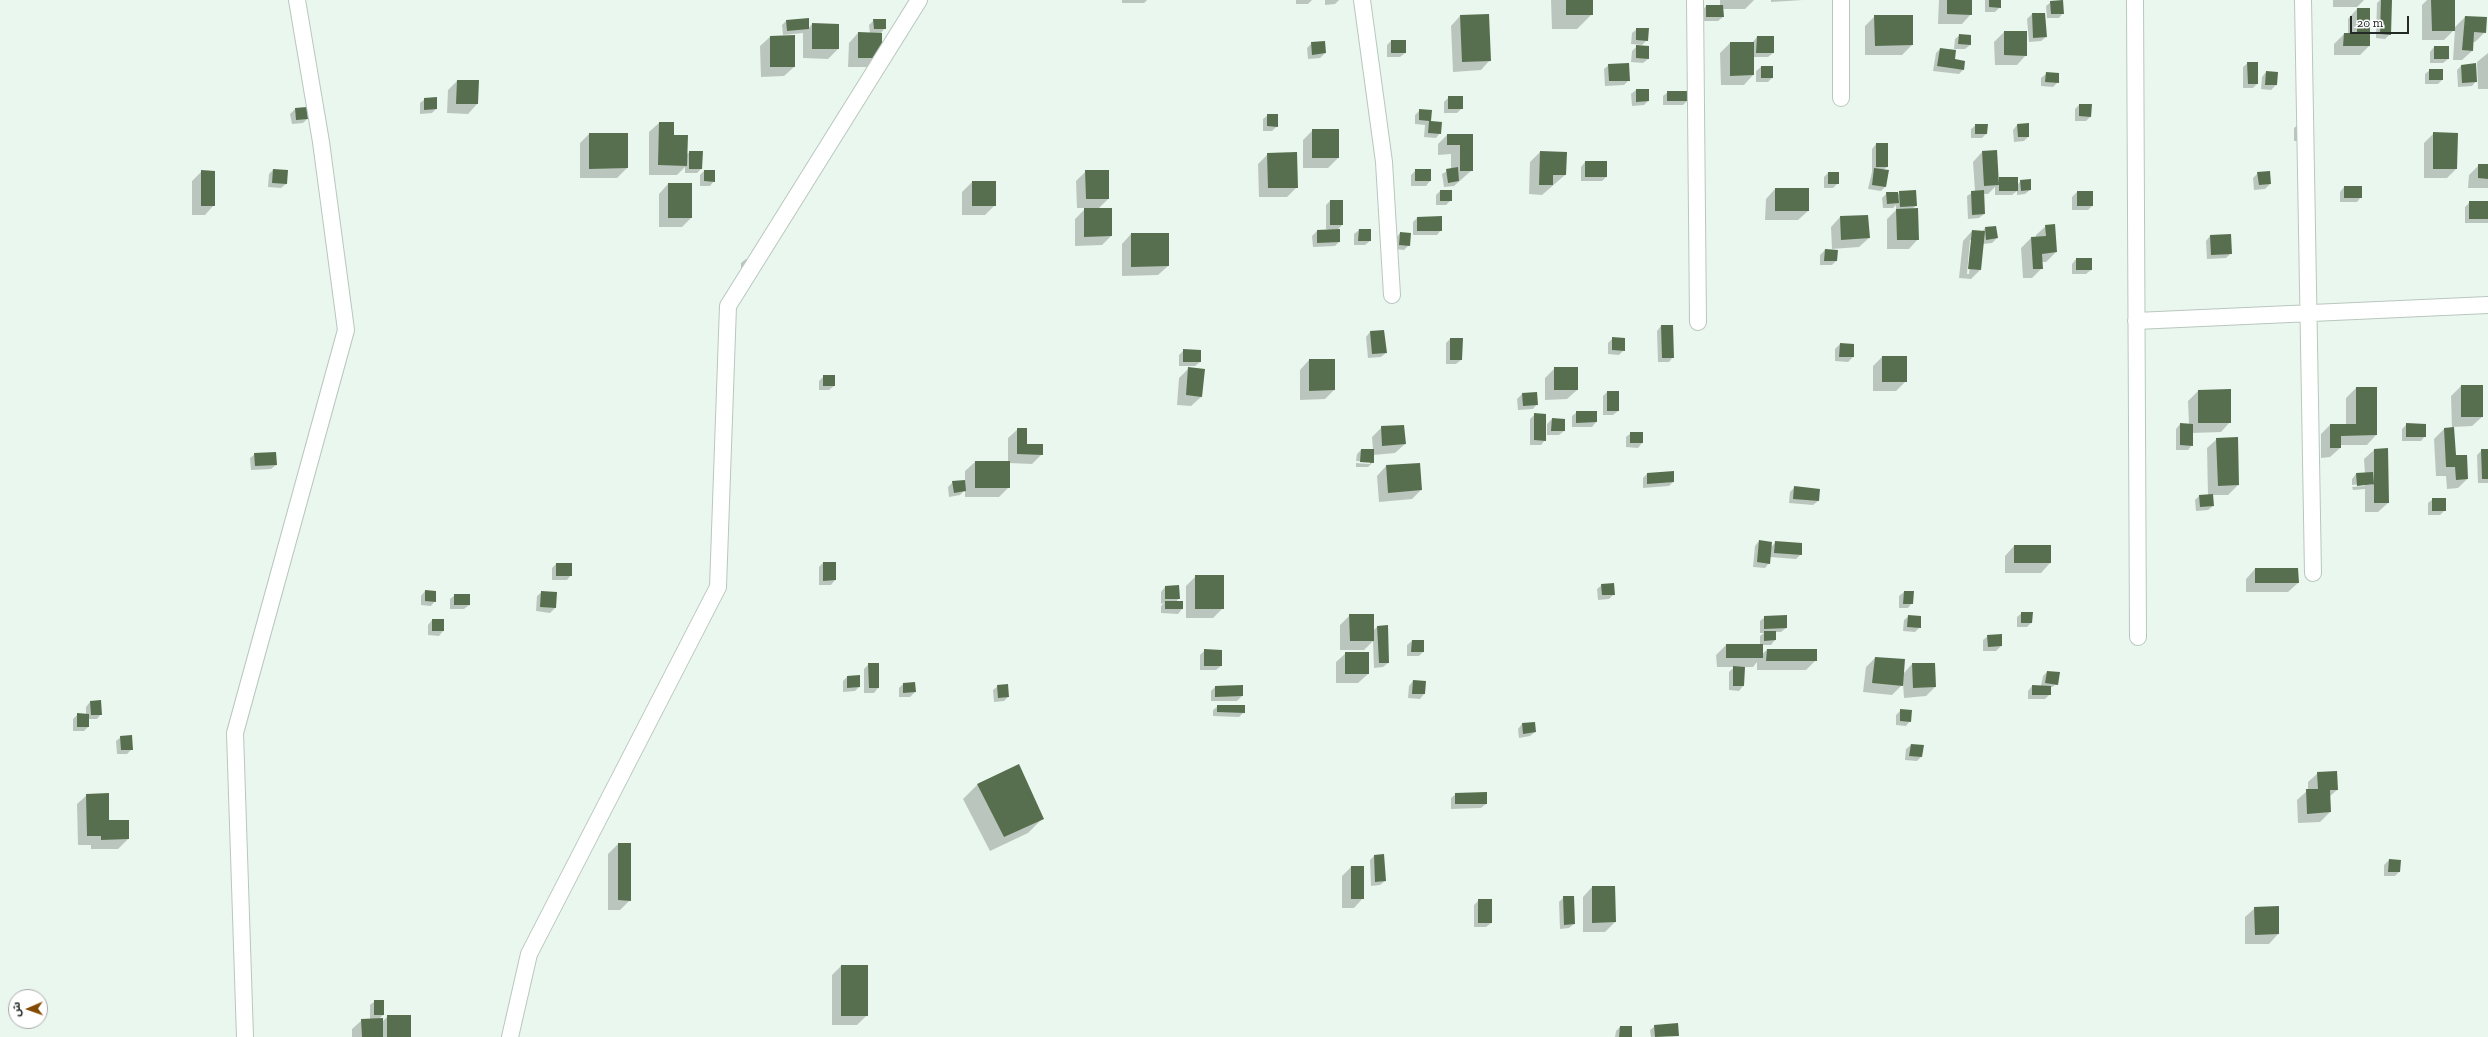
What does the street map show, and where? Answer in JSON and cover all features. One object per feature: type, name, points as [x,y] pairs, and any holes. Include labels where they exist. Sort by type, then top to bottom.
[{"type":"street","points":[[245,1037],[235,733],[346,330],[321,142],[297,0]]},
{"type":"street","points":[[510,1037],[528,954],[718,587],[728,306],[919,0]]},
{"type":"street","points":[[1362,0],[1384,162],[1392,295]]},
{"type":"street","points":[[1695,0],[1698,322]]},
{"type":"street","points":[[1841,0],[1841,98]]},
{"type":"street","points":[[2135,0],[2138,637]]},
{"type":"street","points":[[2303,0],[2313,573]]},
{"type":"street","points":[[2136,322],[2488,305]]},
{"type":"building","points":[[1566,0],[1593,0],[1593,15],[1566,15]]},
{"type":"building","points":[[1947,0],[1972,0],[1972,15],[1947,14]]},
{"type":"building","points":[[1989,0],[2001,0],[2001,8],[1989,7]]},
{"type":"building","points":[[2063,0],[2064,14],[2051,14],[2050,1]]},
{"type":"building","points":[[2381,0],[2392,0],[2391,35],[2380,34]]},
{"type":"building","points":[[2431,0],[2455,0],[2455,31],[2432,31]]},
{"type":"building","points":[[1706,5],[1723,5],[1724,17],[1706,17]]},
{"type":"building","points":[[2357,8],[2370,8],[2370,46],[2343,46],[2344,33],[2357,33]]},
{"type":"building","points":[[2032,13],[2045,13],[2047,37],[2033,38]]},
{"type":"building","points":[[1489,14],[1491,61],[1462,62],[1460,15]]},
{"type":"building","points":[[1874,15],[1913,15],[1913,45],[1875,46]]},
{"type":"building","points":[[2465,16],[2487,17],[2486,33],[2474,32],[2473,51],[2462,50]]},
{"type":"building","points":[[809,18],[809,29],[787,31],[786,20]]},
{"type":"building","points":[[873,19],[886,19],[886,29],[874,29]]},
{"type":"building","points":[[812,23],[839,24],[839,49],[812,49]]},
{"type":"building","points":[[1636,28],[1649,28],[1648,41],[1636,40]]},
{"type":"building","points":[[2004,31],[2027,31],[2027,56],[2004,55]]},
{"type":"building","points":[[858,32],[882,33],[882,58],[858,58]]},
{"type":"building","points":[[1959,34],[1971,35],[1971,45],[1958,44]]},
{"type":"building","points":[[795,35],[795,67],[770,67],[770,36]]},
{"type":"building","points":[[1757,36],[1774,36],[1774,53],[1756,53]]},
{"type":"building","points":[[1391,40],[1406,40],[1406,53],[1391,53]]},
{"type":"building","points":[[1325,41],[1326,53],[1312,55],[1311,42]]},
{"type":"building","points":[[1730,42],[1754,42],[1754,75],[1730,76]]},
{"type":"building","points":[[1636,45],[1649,46],[1649,59],[1636,58]]},
{"type":"building","points":[[2434,46],[2449,46],[2449,59],[2434,59]]},
{"type":"building","points":[[1940,48],[1956,50],[1955,59],[1965,61],[1964,70],[1937,66]]},
{"type":"building","points":[[2247,62],[2258,62],[2258,84],[2248,84]]},
{"type":"building","points":[[1629,63],[1630,81],[1609,81],[1608,64]]},
{"type":"building","points":[[2476,63],[2477,82],[2462,83],[2461,65]]},
{"type":"building","points":[[1761,66],[1773,66],[1773,78],[1761,78]]},
{"type":"building","points":[[2429,69],[2443,69],[2443,80],[2429,80]]},
{"type":"building","points":[[2266,71],[2278,72],[2277,85],[2265,85]]},
{"type":"building","points":[[2046,72],[2059,73],[2059,83],[2045,82]]},
{"type":"building","points":[[457,80],[479,80],[478,104],[456,104]]},
{"type":"building","points":[[1636,89],[1649,89],[1649,101],[1636,102]]},
{"type":"building","points":[[1667,91],[1688,91],[1688,101],[1667,101]]},
{"type":"building","points":[[1448,96],[1463,96],[1463,109],[1448,109]]},
{"type":"building","points":[[437,97],[437,109],[424,110],[424,98]]},
{"type":"building","points":[[2079,104],[2092,104],[2091,117],[2079,116]]},
{"type":"building","points":[[307,107],[308,119],[296,120],[295,108]]},
{"type":"building","points":[[1419,109],[1432,110],[1431,121],[1442,122],[1441,134],[1428,133],[1429,121],[1419,120]]},
{"type":"building","points":[[1267,114],[1278,114],[1278,127],[1267,126]]},
{"type":"building","points":[[659,122],[674,122],[674,135],[688,135],[687,166],[658,165]]},
{"type":"building","points":[[2029,123],[2029,137],[2018,137],[2017,124]]},
{"type":"building","points":[[1975,124],[1988,124],[1987,134],[1975,134]]},
{"type":"building","points":[[1312,129],[1339,129],[1339,158],[1312,158]]},
{"type":"building","points":[[2433,132],[2458,133],[2457,169],[2433,169]]},
{"type":"building","points":[[589,133],[628,133],[628,168],[589,169]]},
{"type":"building","points":[[1447,134],[1473,134],[1473,171],[1460,171],[1460,145],[1447,145]]},
{"type":"building","points":[[1876,143],[1888,143],[1888,167],[1876,167]]},
{"type":"building","points":[[1997,150],[1999,185],[1984,186],[1982,151]]},
{"type":"building","points":[[689,151],[703,151],[702,169],[689,169]]},
{"type":"building","points":[[1540,151],[1567,152],[1566,175],[1553,175],[1553,185],[1539,185]]},
{"type":"building","points":[[1297,152],[1298,188],[1268,188],[1267,153]]},
{"type":"building","points":[[1585,161],[1607,161],[1607,177],[1585,177]]},
{"type":"building","points":[[2478,164],[2488,164],[2488,179],[2478,178]]},
{"type":"building","points":[[1458,167],[1459,181],[1448,183],[1446,169]]},
{"type":"building","points":[[1874,168],[1889,170],[1886,187],[1872,185]]},
{"type":"building","points":[[273,169],[288,170],[287,184],[272,183]]},
{"type":"building","points":[[1415,169],[1431,169],[1431,181],[1415,181]]},
{"type":"building","points":[[201,170],[215,171],[215,206],[201,206]]},
{"type":"building","points":[[704,170],[715,170],[715,182],[704,181]]},
{"type":"building","points":[[1085,170],[1109,170],[1109,199],[1086,199]]},
{"type":"building","points":[[2270,171],[2271,184],[2259,185],[2257,172]]},
{"type":"building","points":[[1828,172],[1839,172],[1839,184],[1828,184]]},
{"type":"building","points":[[1999,177],[2018,177],[2018,191],[1999,191]]},
{"type":"building","points":[[2031,179],[2031,190],[2021,191],[2020,180]]},
{"type":"building","points":[[972,181],[996,181],[996,206],[972,206]]},
{"type":"building","points":[[668,183],[692,183],[692,218],[668,218]]},
{"type":"building","points":[[2344,186],[2362,186],[2362,198],[2344,198]]},
{"type":"building","points":[[1775,188],[1809,188],[1809,211],[1775,211]]},
{"type":"building","points":[[1440,190],[1452,190],[1452,201],[1440,201]]},
{"type":"building","points":[[1916,190],[1917,206],[1900,207],[1899,191]]},
{"type":"building","points":[[1984,190],[1985,214],[1972,215],[1971,191]]},
{"type":"building","points":[[2077,191],[2093,191],[2093,206],[2077,206]]},
{"type":"building","points":[[1886,192],[1898,192],[1899,203],[1887,204]]},
{"type":"building","points":[[1330,200],[1343,200],[1343,225],[1330,225]]},
{"type":"building","points":[[2469,201],[2488,201],[2488,219],[2469,219]]},
{"type":"building","points":[[1084,208],[1112,208],[1112,236],[1084,237]]},
{"type":"building","points":[[1918,208],[1919,240],[1897,240],[1896,209]]},
{"type":"building","points":[[1868,215],[1870,238],[1841,240],[1840,216]]},
{"type":"building","points":[[1442,216],[1442,231],[1417,231],[1417,217]]},
{"type":"building","points":[[2055,224],[2057,252],[2042,254],[2043,269],[2033,269],[2031,237],[2046,236],[2045,225]]},
{"type":"building","points":[[1996,226],[1998,238],[1986,240],[1985,227]]},
{"type":"building","points":[[1340,229],[1340,242],[1317,243],[1317,230]]},
{"type":"building","points":[[1359,229],[1371,229],[1371,241],[1358,241]]},
{"type":"building","points":[[1972,230],[1985,231],[1981,270],[1968,269]]},
{"type":"building","points":[[1400,232],[1411,233],[1410,246],[1399,245]]},
{"type":"building","points":[[1131,233],[1169,233],[1169,266],[1131,267]]},
{"type":"building","points":[[2231,234],[2232,254],[2211,255],[2210,235]]},
{"type":"building","points":[[1825,249],[1838,250],[1837,261],[1824,261]]},
{"type":"building","points":[[2076,258],[2092,258],[2092,270],[2076,270]]},
{"type":"building","points":[[1661,325],[1673,325],[1674,358],[1662,358]]},
{"type":"building","points":[[1384,330],[1387,353],[1372,354],[1370,331]]},
{"type":"building","points":[[1612,337],[1625,338],[1625,351],[1612,350]]},
{"type":"building","points":[[1450,338],[1463,338],[1462,360],[1450,360]]},
{"type":"building","points":[[1840,343],[1854,344],[1854,357],[1839,357]]},
{"type":"building","points":[[1183,349],[1201,350],[1201,362],[1183,362]]},
{"type":"building","points":[[1882,356],[1907,356],[1907,382],[1882,382]]},
{"type":"building","points":[[1309,359],[1335,359],[1335,390],[1309,391]]},
{"type":"building","points":[[1188,367],[1205,369],[1202,397],[1186,395]]},
{"type":"building","points":[[1554,367],[1578,367],[1578,390],[1554,390]]},
{"type":"building","points":[[823,375],[835,375],[835,386],[823,386]]},
{"type":"building","points":[[2461,385],[2483,385],[2483,417],[2461,417]]},
{"type":"building","points":[[2356,387],[2377,387],[2377,435],[2341,436],[2341,448],[2330,448],[2330,424],[2356,424]]},
{"type":"building","points":[[2231,389],[2231,423],[2198,423],[2198,390]]},
{"type":"building","points":[[1607,391],[1619,391],[1619,411],[1607,411]]},
{"type":"building","points":[[1537,392],[1538,405],[1523,406],[1522,393]]},
{"type":"building","points":[[1576,411],[1597,411],[1597,422],[1576,423]]},
{"type":"building","points":[[1534,413],[1546,414],[1546,441],[1534,440]]},
{"type":"building","points":[[1552,418],[1565,419],[1565,431],[1551,431]]},
{"type":"building","points":[[2180,423],[2193,424],[2193,446],[2180,445]]},
{"type":"building","points":[[2406,423],[2426,424],[2426,437],[2406,437]]},
{"type":"building","points":[[1404,425],[1406,444],[1382,446],[1381,426]]},
{"type":"building","points":[[2454,427],[2456,455],[2467,455],[2468,479],[2456,480],[2455,467],[2446,467],[2444,428]]},
{"type":"building","points":[[1017,428],[1027,428],[1027,444],[1043,444],[1043,455],[1017,454]]},
{"type":"building","points":[[1630,432],[1643,432],[1643,443],[1630,443]]},
{"type":"building","points":[[2238,437],[2239,485],[2218,486],[2216,438]]},
{"type":"building","points":[[2388,448],[2389,503],[2374,503],[2374,449]]},
{"type":"building","points":[[1361,449],[1374,449],[1374,463],[1360,462]]},
{"type":"building","points":[[2481,449],[2488,449],[2488,479],[2482,479]]},
{"type":"building","points":[[276,452],[277,465],[255,466],[254,453]]},
{"type":"building","points":[[975,461],[1010,461],[1010,488],[975,488]]},
{"type":"building","points":[[1420,463],[1422,490],[1388,493],[1386,465]]},
{"type":"building","points":[[1674,471],[1674,482],[1647,484],[1647,473]]},
{"type":"building","points":[[2373,472],[2374,484],[2357,486],[2356,473]]},
{"type":"building","points":[[965,480],[966,491],[954,493],[952,481]]},
{"type":"building","points":[[1794,486],[1820,489],[1819,501],[1793,499]]},
{"type":"building","points":[[2213,494],[2214,506],[2200,507],[2199,495]]},
{"type":"building","points":[[2432,498],[2446,498],[2446,511],[2432,511]]},
{"type":"building","points":[[1759,540],[1772,542],[1770,564],[1757,562]]},
{"type":"building","points":[[1775,541],[1802,543],[1802,555],[1774,553]]},
{"type":"building","points":[[2014,545],[2051,545],[2051,563],[2014,563]]},
{"type":"building","points":[[823,562],[836,562],[836,580],[823,581]]},
{"type":"building","points":[[556,563],[572,563],[572,576],[556,576]]},
{"type":"building","points":[[2255,568],[2298,568],[2299,583],[2255,583]]},
{"type":"building","points":[[1195,575],[1224,575],[1224,609],[1195,609]]},
{"type":"building","points":[[1614,583],[1615,595],[1602,595],[1601,584]]},
{"type":"building","points":[[1179,585],[1180,599],[1165,599],[1165,586]]},
{"type":"building","points":[[425,590],[436,591],[436,602],[425,601]]},
{"type":"building","points":[[541,591],[557,592],[556,608],[540,607]]},
{"type":"building","points":[[1904,591],[1914,591],[1913,604],[1903,604]]},
{"type":"building","points":[[454,594],[470,594],[470,605],[454,605]]},
{"type":"building","points":[[1165,601],[1183,601],[1183,609],[1165,609]]},
{"type":"building","points":[[2021,612],[2033,612],[2032,623],[2021,623]]},
{"type":"building","points":[[1349,614],[1374,614],[1374,641],[1350,641]]},
{"type":"building","points":[[1787,615],[1787,628],[1764,629],[1764,616]]},
{"type":"building","points":[[1908,615],[1921,616],[1921,628],[1907,627]]},
{"type":"building","points":[[432,619],[444,619],[444,631],[432,631]]},
{"type":"building","points":[[1388,625],[1389,663],[1379,663],[1377,626]]},
{"type":"building","points":[[1764,631],[1776,631],[1776,640],[1764,641]]},
{"type":"building","points":[[2002,634],[2002,646],[1988,647],[1987,635]]},
{"type":"building","points":[[1412,640],[1424,640],[1424,652],[1411,652]]},
{"type":"building","points":[[1726,644],[1763,644],[1763,658],[1726,658]]},
{"type":"building","points":[[1204,649],[1222,650],[1222,666],[1204,666]]},
{"type":"building","points":[[1767,649],[1817,649],[1817,661],[1766,661]]},
{"type":"building","points":[[1345,652],[1369,652],[1369,674],[1345,674]]},
{"type":"building","points":[[1875,657],[1905,659],[1903,686],[1872,683]]},
{"type":"building","points":[[868,663],[879,663],[879,688],[869,688]]},
{"type":"building","points":[[1912,663],[1935,663],[1936,687],[1913,688]]},
{"type":"building","points":[[1733,666],[1745,667],[1744,686],[1733,686]]},
{"type":"building","points":[[2047,671],[2060,672],[2058,685],[2045,683]]},
{"type":"building","points":[[860,675],[860,687],[847,688],[847,676]]},
{"type":"building","points":[[1413,680],[1426,681],[1425,694],[1412,694]]},
{"type":"building","points":[[915,682],[916,692],[903,693],[903,683]]},
{"type":"building","points":[[1008,684],[1009,697],[998,698],[997,685]]},
{"type":"building","points":[[1243,685],[1243,696],[1215,697],[1215,686]]},
{"type":"building","points":[[2032,685],[2051,686],[2051,695],[2032,695]]},
{"type":"building","points":[[101,700],[102,715],[91,715],[90,701]]},
{"type":"building","points":[[1217,705],[1245,705],[1245,713],[1217,712]]},
{"type":"building","points":[[1900,709],[1912,710],[1911,722],[1900,721]]},
{"type":"building","points":[[77,713],[89,714],[89,727],[77,727]]},
{"type":"building","points":[[1535,722],[1536,732],[1523,734],[1522,723]]},
{"type":"building","points":[[132,735],[133,750],[121,750],[120,736]]},
{"type":"building","points":[[1911,744],[1924,745],[1922,757],[1909,756]]},
{"type":"building","points":[[1019,764],[1044,819],[1004,837],[977,784]]},
{"type":"building","points":[[2337,771],[2338,790],[2330,790],[2331,812],[2307,814],[2306,789],[2318,789],[2317,772]]},
{"type":"building","points":[[1487,792],[1487,804],[1455,804],[1455,793]]},
{"type":"building","points":[[109,793],[109,820],[129,820],[129,839],[101,840],[101,836],[87,836],[86,794]]},
{"type":"building","points":[[618,843],[631,843],[631,901],[618,900]]},
{"type":"building","points":[[1384,854],[1386,881],[1375,882],[1374,855]]},
{"type":"building","points":[[2389,859],[2401,860],[2400,872],[2388,872]]},
{"type":"building","points":[[1351,866],[1364,866],[1364,899],[1351,899]]},
{"type":"building","points":[[1592,886],[1615,886],[1616,922],[1592,923]]},
{"type":"building","points":[[1563,896],[1574,896],[1575,924],[1564,925]]},
{"type":"building","points":[[1478,899],[1492,899],[1492,923],[1478,923]]},
{"type":"building","points":[[2279,906],[2279,934],[2255,935],[2254,907]]},
{"type":"building","points":[[841,965],[868,965],[868,1016],[841,1016]]},
{"type":"building","points":[[374,1000],[384,1000],[384,1015],[374,1015]]},
{"type":"building","points":[[387,1015],[411,1015],[411,1037],[387,1037]]},
{"type":"building","points":[[383,1018],[383,1037],[362,1037],[361,1019]]},
{"type":"building","points":[[1678,1023],[1679,1036],[1655,1037],[1654,1025]]},
{"type":"building","points":[[1620,1026],[1632,1026],[1632,1037],[1619,1037]]}]
